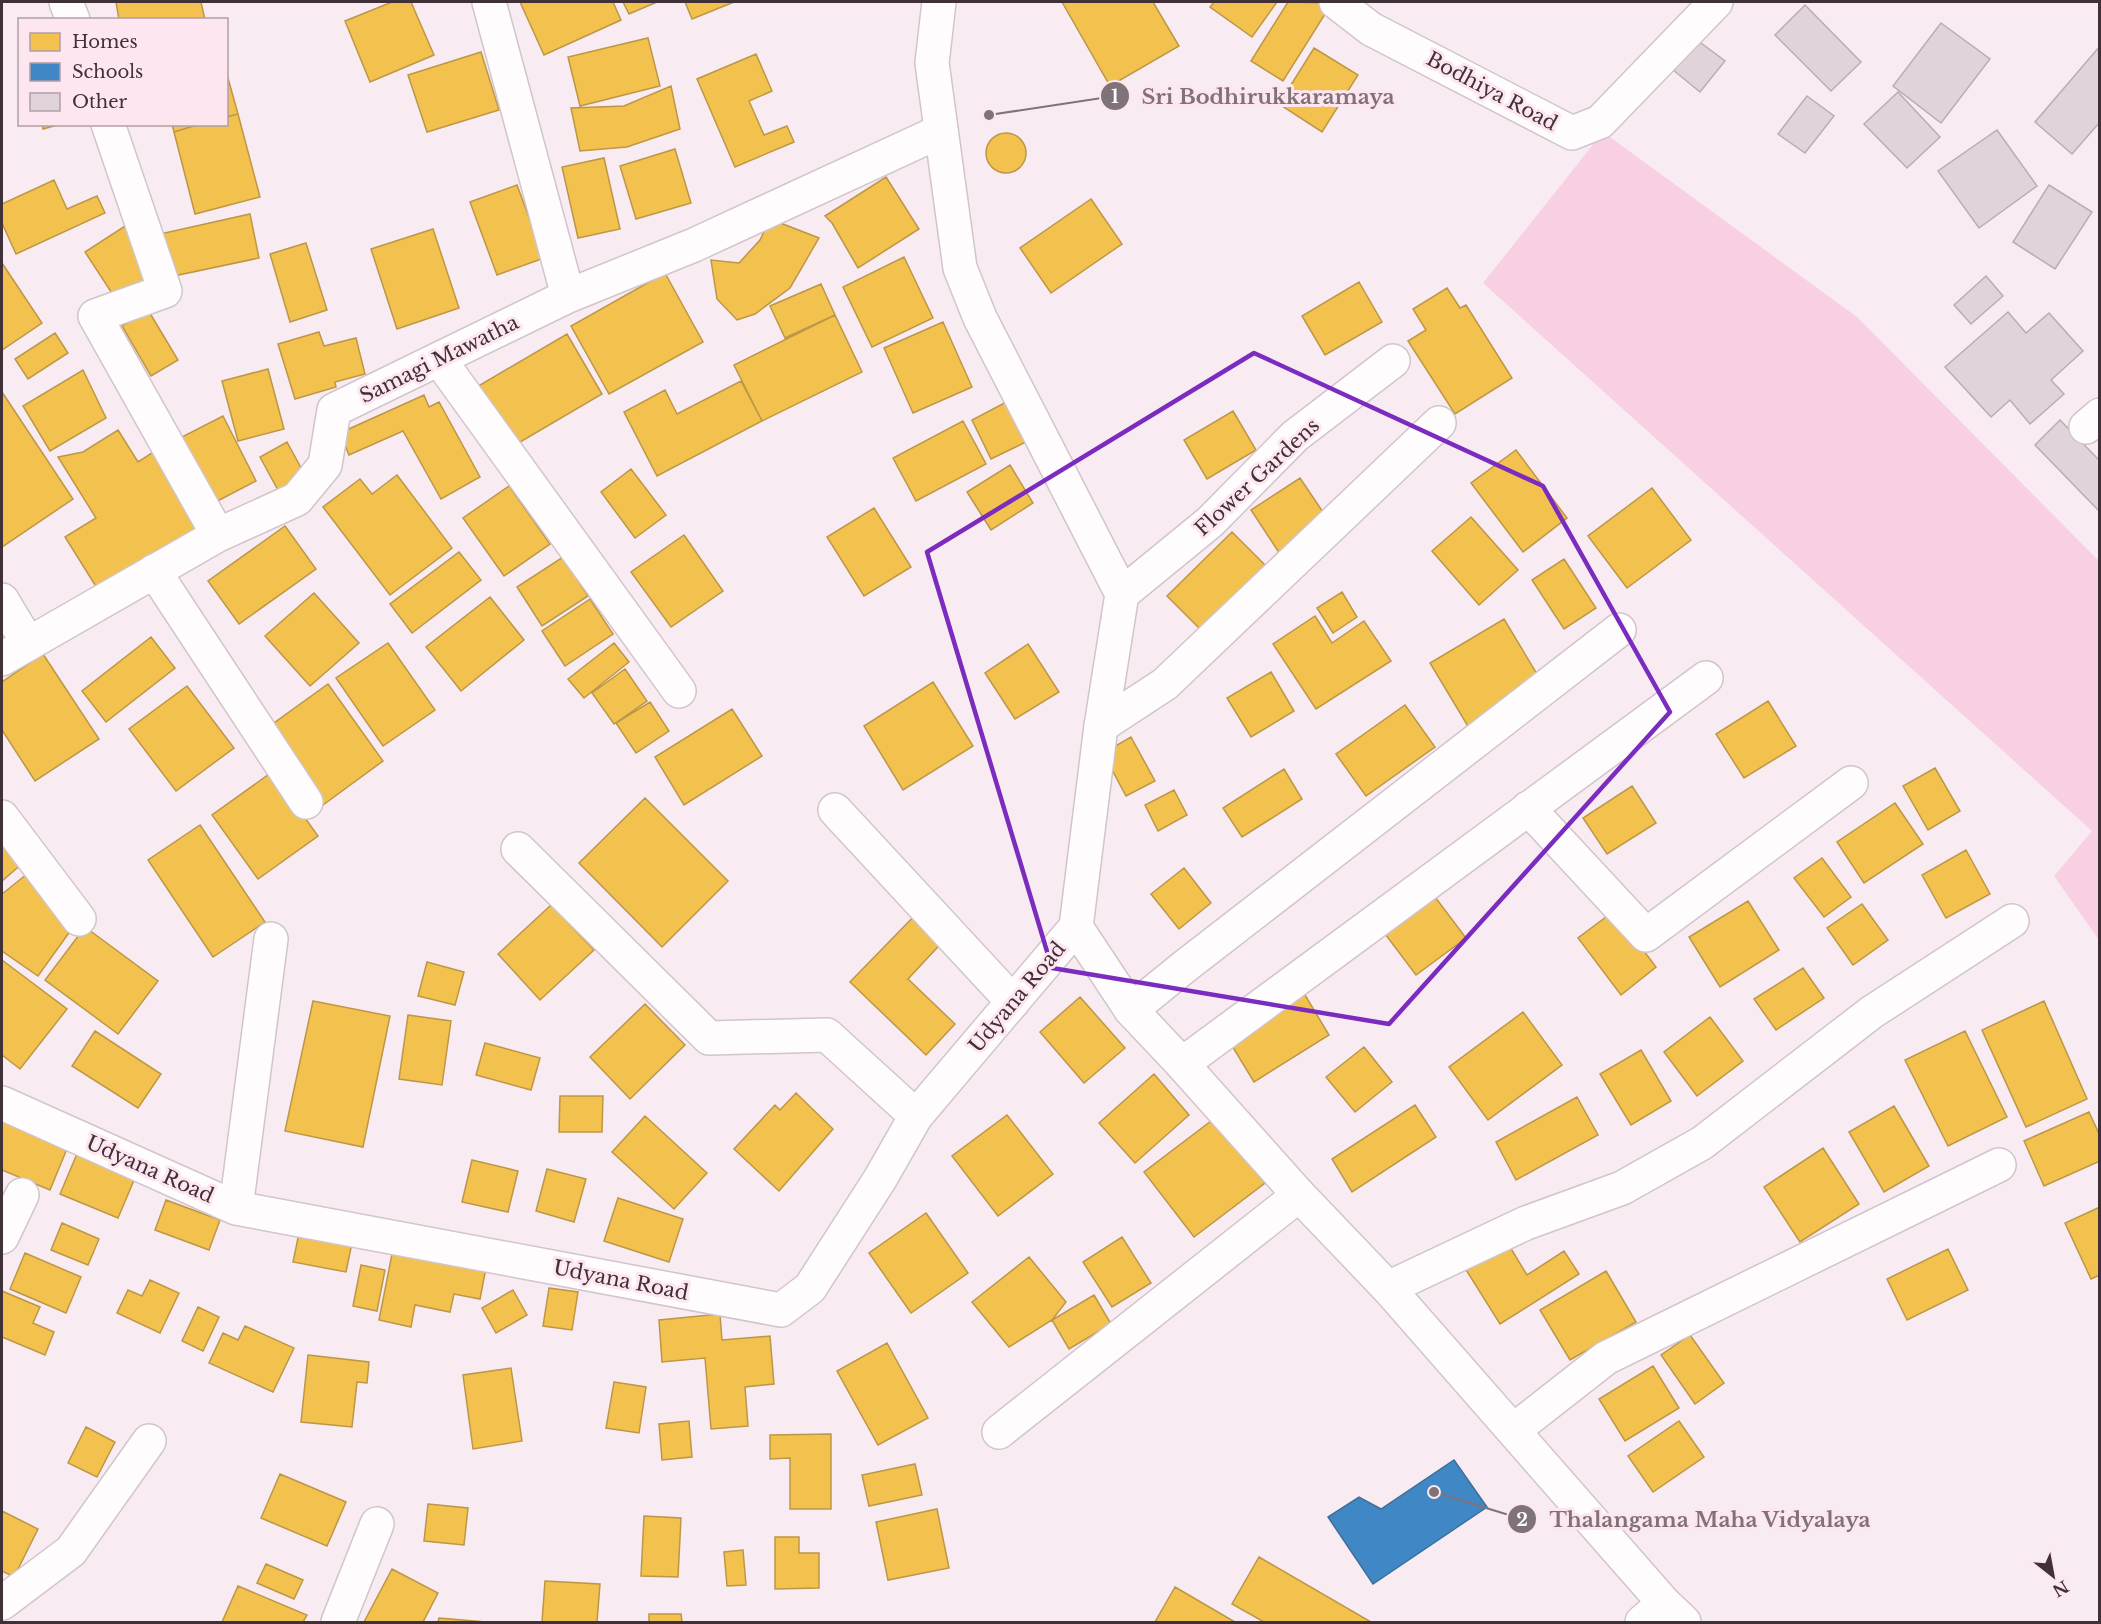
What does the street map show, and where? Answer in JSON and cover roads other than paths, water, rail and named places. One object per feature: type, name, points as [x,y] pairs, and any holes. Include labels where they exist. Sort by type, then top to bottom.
[{"type":"street","points":[[66,2],[72,18]]},
{"type":"street","points":[[489,2],[568,296]]},
{"type":"street","points":[[939,2],[932,63],[960,268],[980,318],[1122,594],[1101,726],[1076,927],[1131,1010],[1299,1195],[1388,1288],[1514,1430],[1664,1616]]},
{"type":"street","name":"Bodhiya Road","points":[[1336,2],[1371,29],[1572,133],[1600,122],[1716,2]]},
{"type":"street","points":[[109,126],[165,291],[94,316],[218,535]]},
{"type":"street","name":"Samagi Mawatha","points":[[15,651],[218,535],[297,498],[325,465],[334,410],[568,296],[694,245],[940,130]]},
{"type":"street","points":[[439,359],[679,691]]},
{"type":"street","name":"Flower Gardens","points":[[1122,594],[1210,522],[1295,436],[1393,361]]},
{"type":"street","points":[[1101,726],[1165,684],[1439,423]]},
{"type":"street","points":[[154,572],[306,802]]},
{"type":"street","points":[[2,600],[15,651]]},
{"type":"street","points":[[1131,1010],[1619,630]]},
{"type":"street","points":[[1182,1064],[1706,678]]},
{"type":"street","points":[[1528,808],[1646,935],[1851,783]]},
{"type":"street","points":[[835,810],[1013,1002]]},
{"type":"street","points":[[2,817],[79,919]]},
{"type":"street","points":[[518,849],[710,1038],[827,1035],[916,1116]]},
{"type":"street","points":[[1388,1288],[1526,1223],[1622,1188],[1702,1143],[1872,1012],[2012,921]]},
{"type":"street","name":"Udyana Road","points":[[2,1102],[236,1208],[781,1310],[810,1288],[880,1179],[916,1116],[1076,927]]},
{"type":"street","points":[[236,1208],[271,939]]},
{"type":"street","points":[[1514,1430],[1606,1358],[1999,1165]]},
{"type":"street","points":[[2,1237],[22,1195]]},
{"type":"street","points":[[999,1432],[1299,1195]]},
{"type":"street","points":[[2,1602],[71,1551],[149,1441]]},
{"type":"street","points":[[338,1623],[377,1524]]},
{"type":"place","name":"Sri Bodhirukkaramaya","points":[[989,115]]},
{"type":"place","name":"Thalangama Maha Vidyalaya","points":[[1434,1492]]}]
